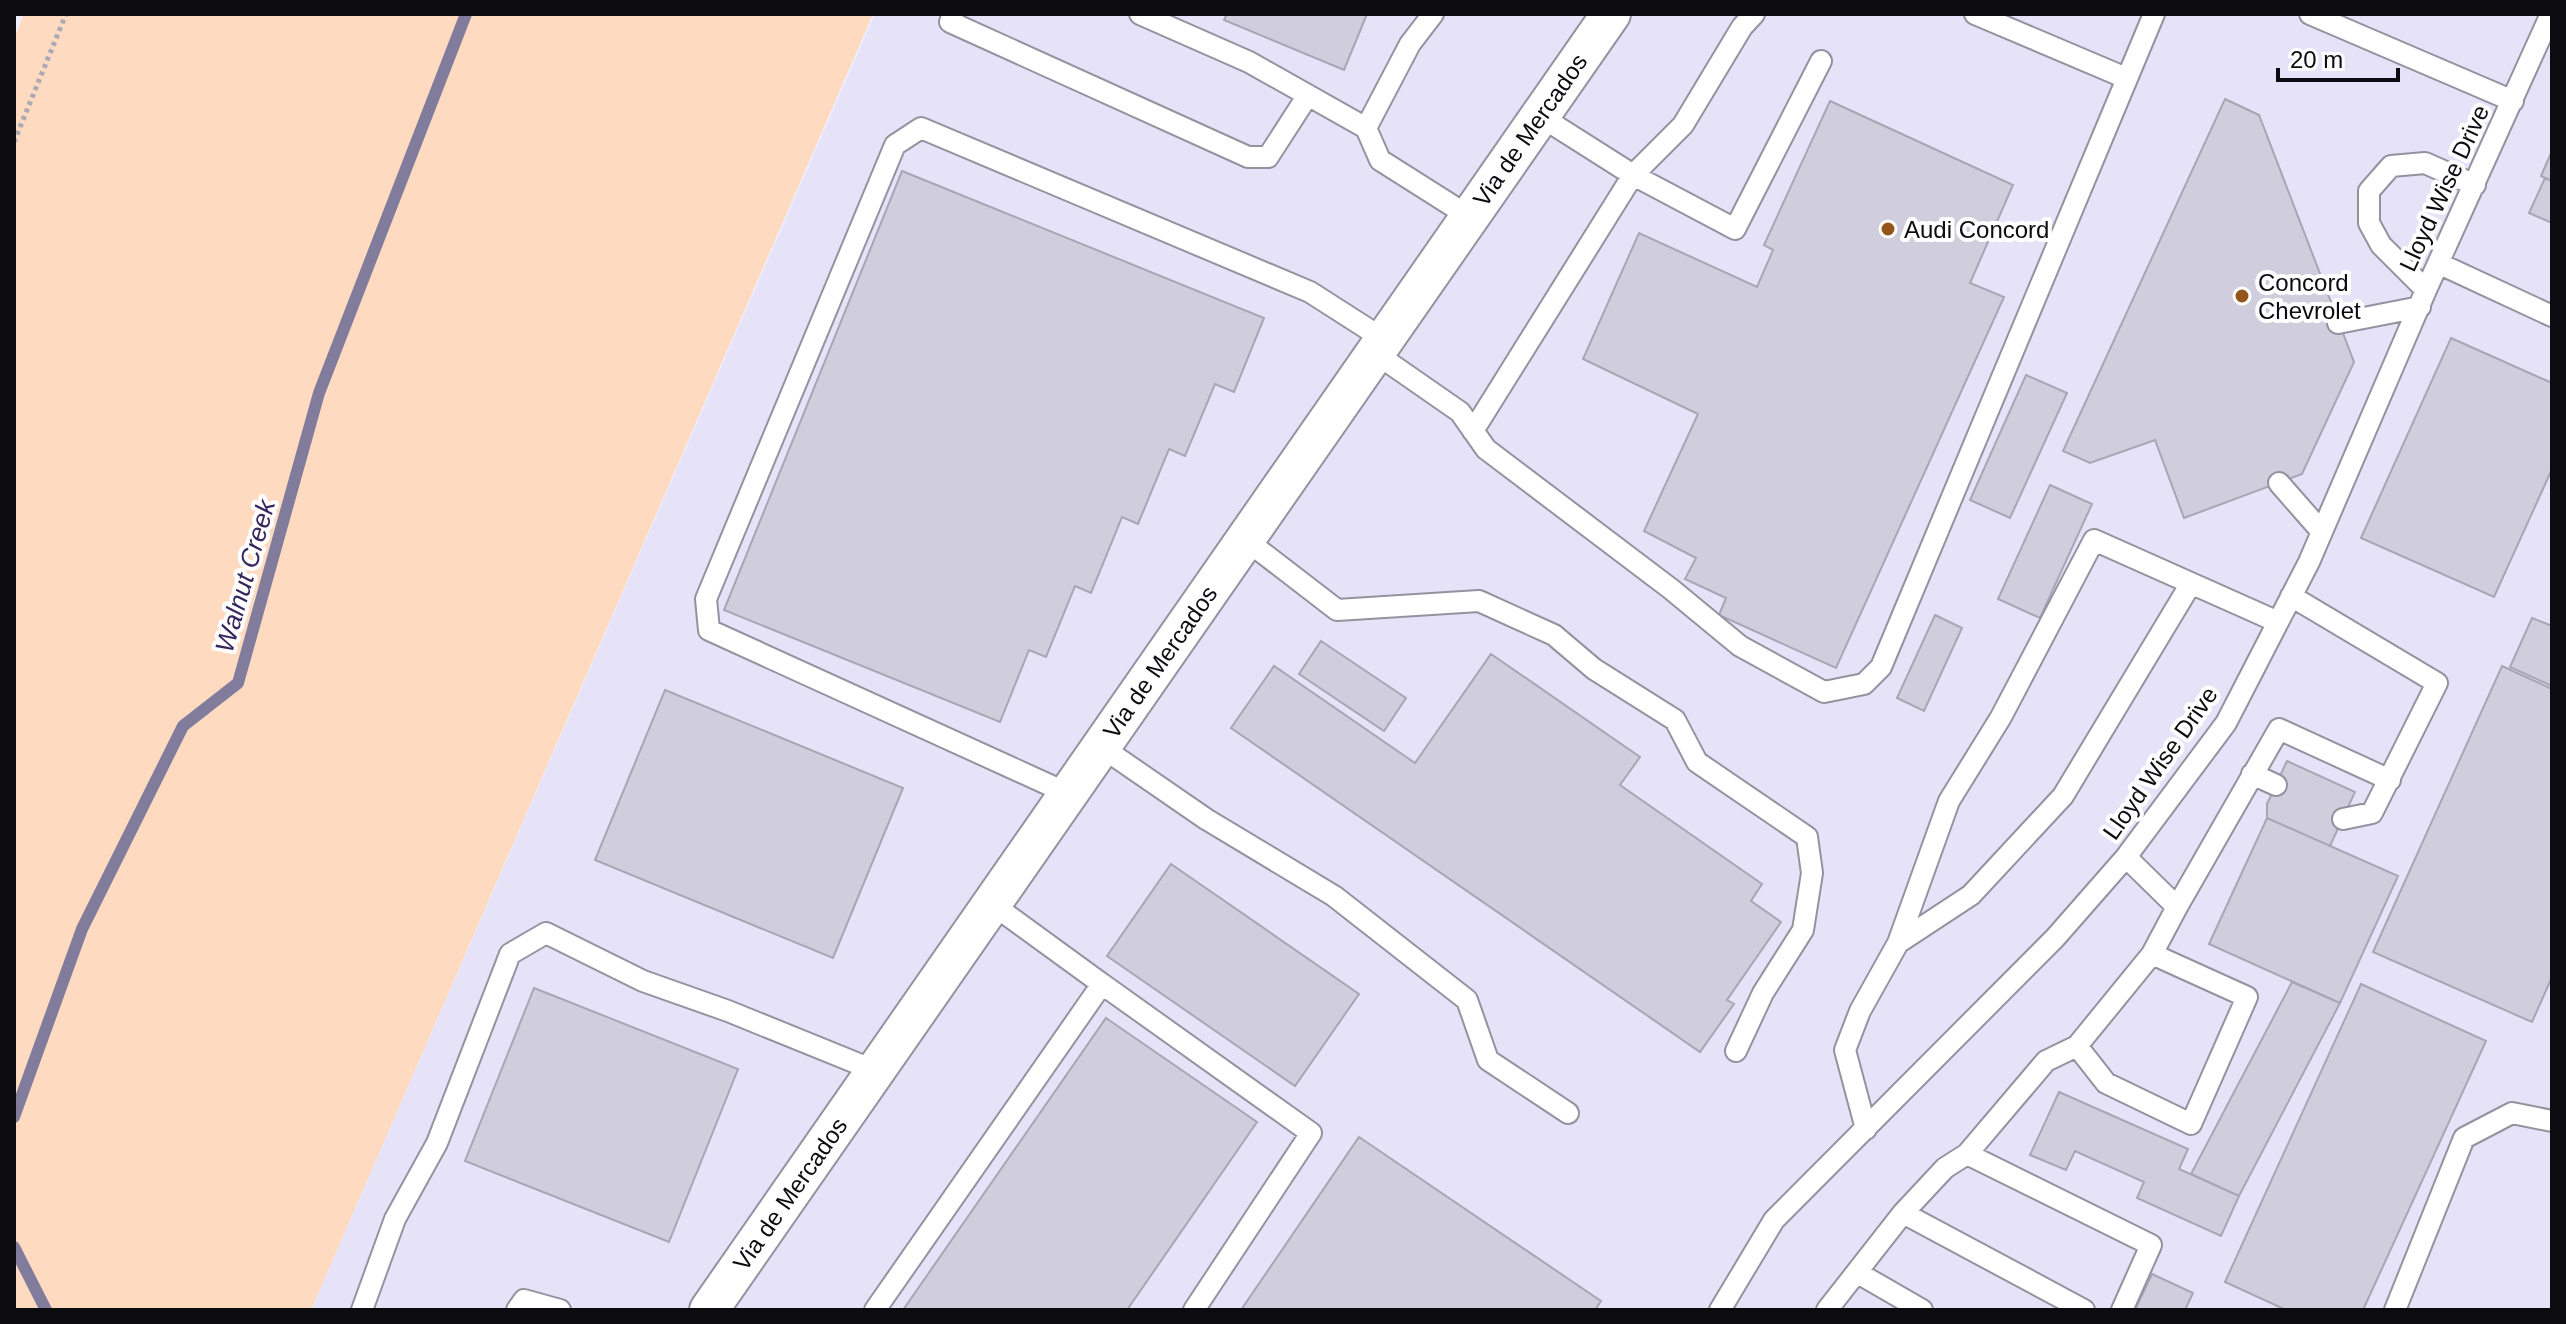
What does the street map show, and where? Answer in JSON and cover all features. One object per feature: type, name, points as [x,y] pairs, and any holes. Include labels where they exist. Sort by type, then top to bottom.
[{"type":"street","name":"Via de Mercados","points":[[709,1310],[1609,15]]},
{"type":"lane","points":[[953,14],[950,22],[1248,157],[1268,157],[1308,95]]},
{"type":"lane","points":[[1140,14],[1249,62],[1366,128],[1380,160],[1470,217]]},
{"type":"lane","points":[[1366,128],[1410,44],[1433,14]]},
{"type":"lane","points":[[1473,431],[1633,175],[1683,125],[1742,27],[1754,14]]},
{"type":"lane","points":[[1975,14],[2126,78]]},
{"type":"lane","points":[[1069,794],[709,630],[706,599],[895,145],[921,128],[1310,292],[1460,412],[1486,449],[1671,589],[1740,646],[1824,692],[1864,684],[1881,667],[2154,14]]},
{"type":"lane","points":[[2310,14],[2513,101]]},
{"type":"lane","name":"Lloyd Wise Drive","points":[[1720,1310],[1774,1220],[2055,938],[2126,857],[2226,723],[2322,532],[2551,14]]},
{"type":"lane","points":[[1540,116],[1633,175],[1735,229],[1821,61]]},
{"type":"lane","points":[[2338,323],[2423,298],[2381,245],[2369,223],[2369,191],[2391,166],[2425,163],[2475,185]]},
{"type":"lane","points":[[2440,264],[2552,316]]},
{"type":"lane","points":[[2279,483],[2322,532]]},
{"type":"lane","points":[[1246,540],[1337,610],[1479,601],[1554,635],[1594,669],[1675,720],[1697,762],[1807,837],[1812,873],[1803,930],[1763,993],[1736,1051]]},
{"type":"lane","points":[[1866,1129],[1845,1050],[1860,1011],[1898,943],[1949,801],[2001,717],[2094,540],[2278,622]]},
{"type":"lane","points":[[1898,943],[1971,895],[2063,796],[2190,585]]},
{"type":"lane","points":[[2291,596],[2437,683],[2372,813],[2343,819]]},
{"type":"lane","points":[[1827,1310],[1903,1213],[1945,1168],[1967,1154],[2046,1061],[2077,1046],[2152,954],[2279,729],[2390,780]]},
{"type":"lane","points":[[1100,746],[1206,819],[1334,896],[1467,1000],[1488,1060],[1568,1113]]},
{"type":"lane","points":[[2252,774],[2276,785]]},
{"type":"lane","points":[[2126,857],[2177,907]]},
{"type":"lane","points":[[992,904],[1311,1133],[1194,1310]]},
{"type":"lane","points":[[362,1310],[395,1219],[437,1143],[510,954],[546,933],[643,981],[728,1011],[876,1071]]},
{"type":"lane","points":[[2077,1046],[2106,1083],[2191,1124],[2247,997],[2152,954]]},
{"type":"lane","points":[[875,1310],[1102,984]]},
{"type":"lane","points":[[2395,1310],[2464,1138],[2512,1113],[2552,1121]]},
{"type":"lane","points":[[1967,1154],[2151,1245],[2122,1310]]},
{"type":"lane","points":[[1903,1213],[2084,1310]]},
{"type":"lane","points":[[1858,1273],[1922,1310]]},
{"type":"lane","points":[[517,1310],[524,1300],[560,1310]]},
{"type":"path","points":[[14,142],[66,14]]},
{"type":"shaded area","points":[[24,14],[873,14],[311,1310],[14,1310],[14,39]]},
{"type":"shaded area","points":[[875,14],[2552,14],[2552,1310],[311,1310]]},
{"type":"building","points":[[1227,14],[1367,14],[1344,70],[1224,20]]},
{"type":"building","points":[[2225,99],[2259,115],[2354,362],[2302,474],[2184,518],[2155,440],[2090,463],[2063,451]]},
{"type":"building","points":[[1830,101],[2013,185],[1970,283],[2004,297],[1836,668],[1719,615],[1726,598],[1685,579],[1696,558],[1644,531],[1698,414],[1583,359],[1639,233],[1757,287],[1773,250],[1764,245]]},
{"type":"building","points":[[2552,151],[2552,181],[2541,176]]},
{"type":"building","points":[[902,171],[1264,318],[1234,392],[1215,384],[1185,456],[1169,449],[1138,524],[1122,517],[1091,593],[1075,586],[1046,657],[1029,650],[1000,722],[724,610]]},
{"type":"building","points":[[2545,178],[2552,181],[2552,223],[2529,213]]},
{"type":"building","points":[[2451,338],[2552,383],[2552,469],[2494,597],[2361,538]]},
{"type":"building","points":[[2026,375],[2067,393],[2010,518],[1970,500]]},
{"type":"building","points":[[2050,485],[2092,504],[2040,618],[1998,599]]},
{"type":"building","points":[[1935,615],[1962,628],[1924,711],[1897,698]]},
{"type":"building","points":[[2532,618],[2552,626],[2552,686],[2510,667]]},
{"type":"building","points":[[1321,641],[1406,698],[1384,731],[1299,674]]},
{"type":"building","points":[[1491,654],[1640,757],[1620,785],[1762,884],[1751,901],[1781,922],[1727,1000],[1734,1004],[1700,1052],[1231,728],[1274,666],[1415,763]]},
{"type":"building","points":[[2502,666],[2552,689],[2552,977],[2532,1022],[2373,952]]},
{"type":"building","points":[[665,690],[903,788],[833,958],[595,860]]},
{"type":"building","points":[[2287,761],[2355,792],[2330,846],[2267,818],[2267,804]]},
{"type":"building","points":[[2267,818],[2398,876],[2340,1003],[2209,944]]},
{"type":"building","points":[[1171,864],[1359,994],[1295,1086],[1107,956]]},
{"type":"building","points":[[2292,982],[2340,1003],[2239,1196],[2191,1174]]},
{"type":"building","points":[[2361,984],[2486,1041],[2363,1310],[2286,1310],[2225,1282]]},
{"type":"building","points":[[534,988],[738,1069],[669,1242],[465,1161]]},
{"type":"building","points":[[1106,1018],[1257,1122],[1127,1310],[903,1310]]},
{"type":"building","points":[[2059,1092],[2188,1149],[2179,1169],[2239,1196],[2221,1236],[2137,1198],[2144,1182],[2075,1151],[2066,1170],[2030,1155]]},
{"type":"building","points":[[1359,1137],[1601,1301],[1595,1310],[1241,1310]]},
{"type":"building","points":[[2152,1274],[2193,1293],[2185,1310],[2135,1310]]},
{"type":"waterway","name":"Walnut Creek","points":[[14,1117],[82,929],[183,726],[238,683],[319,393],[466,14]]},
{"type":"waterway","points":[[14,1247],[46,1310]]},
{"type":"place","name":"Audi Concord","points":[[1888,229]]},
{"type":"place","name":"Concord Chevrolet","points":[[2242,296]]}]
